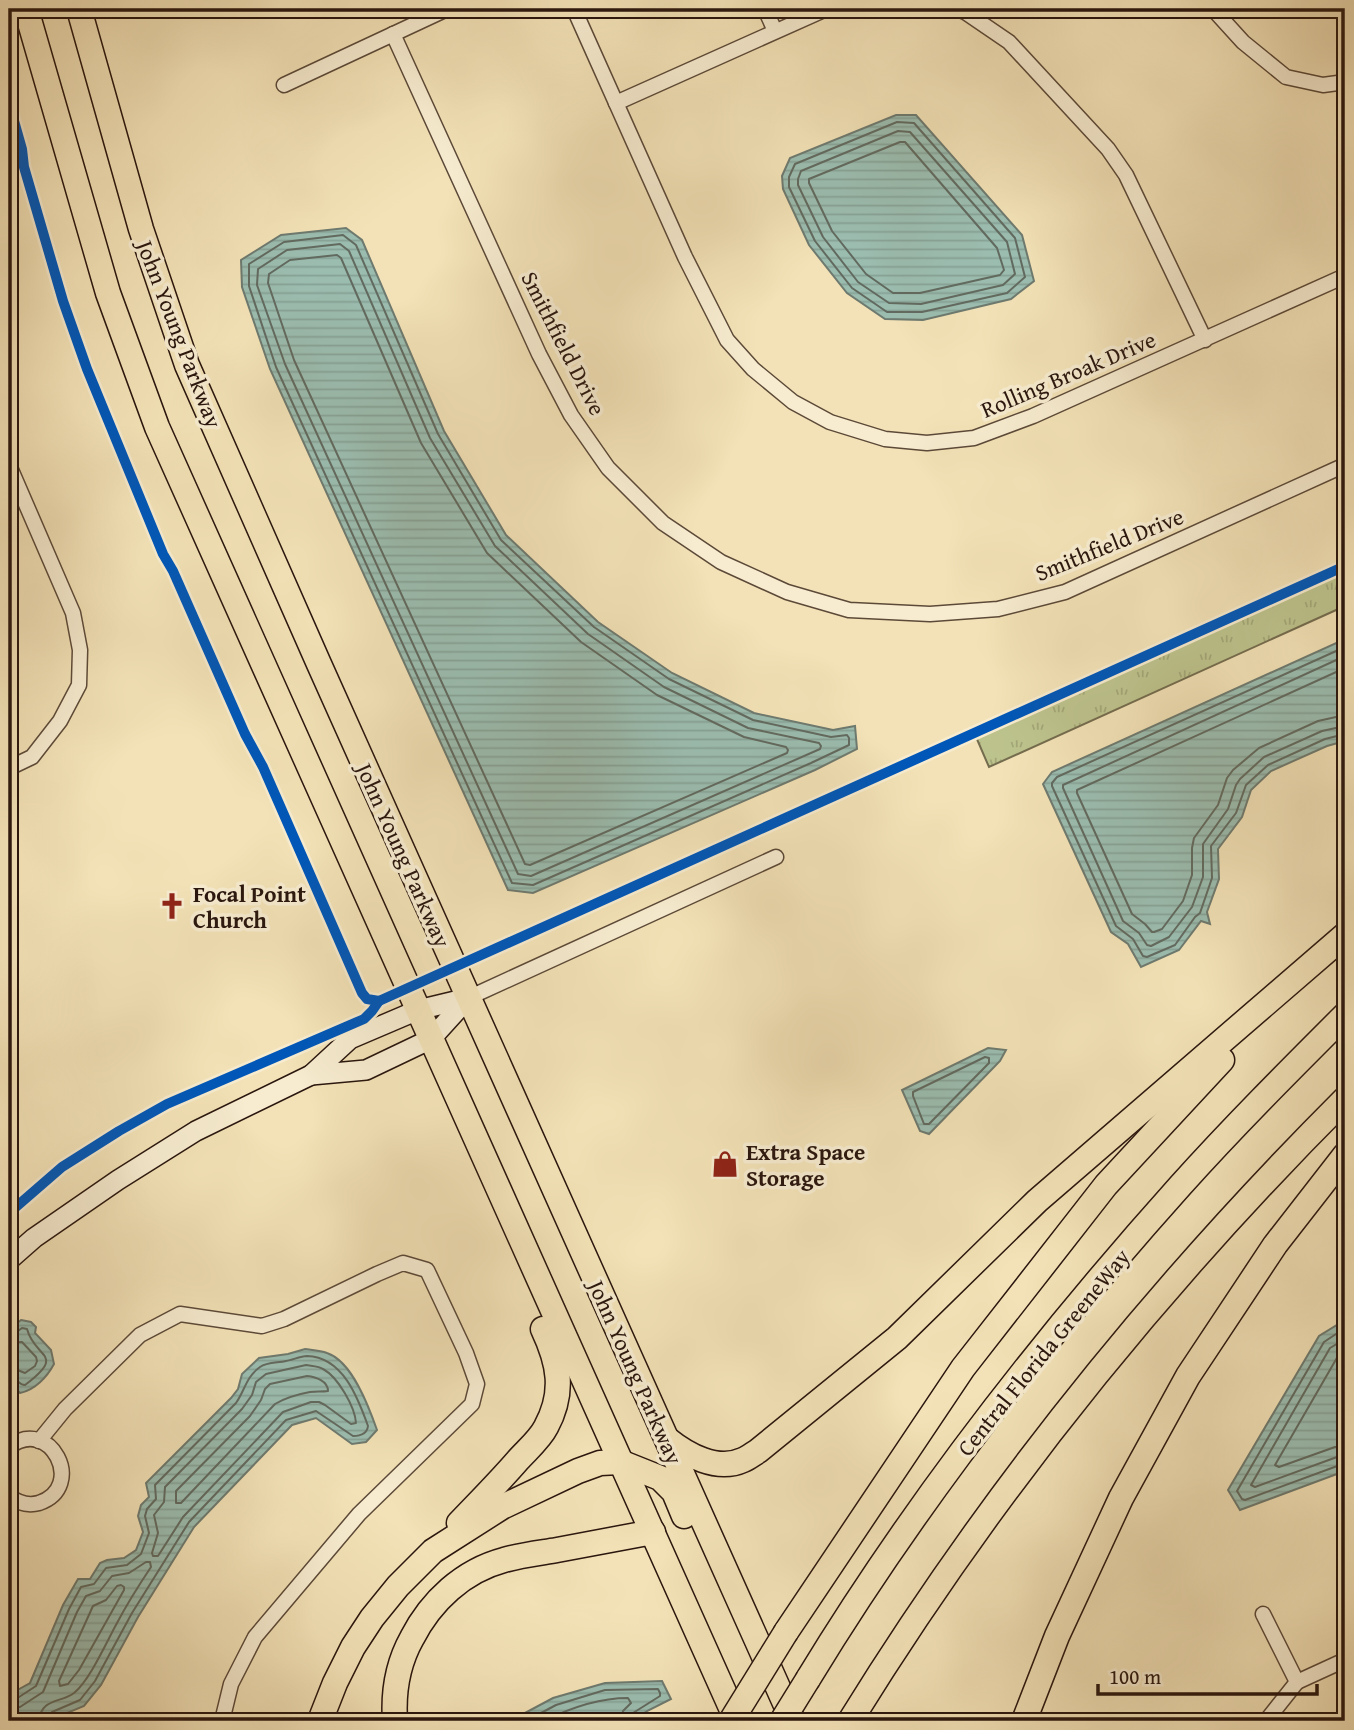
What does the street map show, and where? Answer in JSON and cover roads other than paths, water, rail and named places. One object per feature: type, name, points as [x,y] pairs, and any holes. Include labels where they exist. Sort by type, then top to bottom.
[{"type":"highway","points":[[26,9],[108,293],[157,427],[737,1721]]},
{"type":"highway","name":"John Young Parkway","points":[[79,9],[141,229],[187,365],[793,1721]]},
{"type":"highway","points":[[667,1439],[682,1450],[714,1464],[741,1461],[758,1451],[897,1338],[1037,1201],[1345,935]]},
{"type":"highway","points":[[731,1721],[786,1632],[962,1368],[1106,1185],[1293,981]]},
{"type":"highway","name":"Central Florida GreeneWay","points":[[782,1721],[842,1623],[931,1494],[1060,1327],[1181,1185],[1345,1015]]},
{"type":"highway","points":[[850,1721],[883,1667],[979,1529],[1072,1407],[1225,1225],[1345,1099]]},
{"type":"highway","points":[[320,1721],[353,1647],[372,1618],[398,1586],[546,1429],[555,1405],[558,1385],[554,1352],[478,1182],[464,1112]]},
{"type":"highway","points":[[1024,1721],[1057,1636],[1121,1498],[1188,1377],[1275,1245],[1345,1155]]},
{"type":"highway","points":[[433,1551],[502,1507],[600,1463],[620,1462],[660,1478],[674,1492],[776,1721]]},
{"type":"highway","points":[[395,1721],[397,1680],[405,1651],[418,1626],[440,1597],[459,1582],[502,1560],[653,1532]]},
{"type":"highway","points":[[691,1619],[726,1658],[754,1721]]},
{"type":"street","points":[[284,85],[447,9]]},
{"type":"street","name":"Rolling Broak Drive","points":[[574,9],[685,257],[727,340],[753,369],[793,402],[830,422],[885,439],[927,443],[974,438],[1032,416],[1345,276]]},
{"type":"street","points":[[765,9],[775,31]]},
{"type":"street","points":[[616,103],[826,9]]},
{"type":"street","points":[[957,9],[1009,42],[1108,149],[1126,175],[1205,340]]},
{"type":"street","points":[[1213,9],[1243,42],[1286,77],[1323,85],[1345,82]]},
{"type":"street","name":"Smithfield Drive","points":[[393,34],[539,354],[571,415],[608,468],[663,523],[720,562],[788,592],[849,610],[930,614],[998,609],[1065,592],[1345,465]]},
{"type":"street","points":[[9,465],[74,613],[80,650],[79,685],[60,721],[32,757],[9,768]]},
{"type":"street","points":[[9,1260],[34,1238],[196,1130],[311,1075],[350,1039],[418,1010],[468,998],[776,857]]},
{"type":"street","points":[[311,1075],[366,1070],[431,1039],[468,998]]},
{"type":"street","points":[[39,1441],[65,1409],[140,1335],[180,1314],[262,1326],[284,1319],[403,1264],[426,1270],[466,1353],[477,1384],[472,1404],[359,1514],[255,1636],[231,1684],[222,1721]]},
{"type":"street","points":[[9,1447],[30,1439],[49,1446],[61,1463],[62,1474],[60,1484],[46,1500],[25,1504],[14,1501],[9,1496]]},
{"type":"street","points":[[1263,1614],[1297,1682]]},
{"type":"street","points":[[1266,1721],[1297,1682],[1345,1660]]},
{"type":"water","points":[[896,115],[916,115],[1022,235],[1034,281],[1011,299],[923,320],[885,319],[847,293],[809,245],[783,189],[782,176],[790,158]]},
{"type":"water","points":[[346,228],[362,240],[444,431],[506,535],[598,622],[672,673],[754,713],[833,730],[855,726],[857,749],[815,770],[533,893],[508,890],[270,369],[242,287],[241,260],[281,235]]},
{"type":"water","points":[[1345,639],[1345,741],[1327,746],[1271,771],[1251,790],[1242,817],[1218,849],[1219,879],[1207,912],[1210,924],[1201,921],[1179,950],[1141,967],[1128,944],[1111,932],[1043,784],[1052,772]]},
{"type":"water","points":[[988,1048],[1006,1050],[1000,1061],[929,1134],[920,1131],[902,1090]]},
{"type":"water","points":[[21,1320],[31,1322],[36,1327],[35,1333],[51,1350],[54,1364],[40,1382],[20,1393],[9,1381],[9,1330]]},
{"type":"water","points":[[1345,1320],[1345,1471],[1240,1510],[1228,1490],[1319,1336]]},
{"type":"water","points":[[305,1349],[327,1353],[344,1365],[358,1386],[377,1430],[366,1442],[352,1444],[316,1418],[292,1425],[194,1527],[138,1617],[101,1685],[84,1706],[48,1721],[9,1721],[9,1692],[12,1693],[30,1683],[63,1605],[78,1579],[90,1579],[100,1563],[124,1558],[136,1550],[143,1532],[138,1516],[141,1505],[149,1497],[146,1483],[231,1398],[238,1389],[242,1374],[259,1358]]},
{"type":"water","points":[[662,1681],[671,1699],[633,1721],[510,1721],[553,1698],[605,1683]]},
{"type":"place","name":"Focal Point Church","points":[[172,906]]},
{"type":"place","name":"Extra Space Storage","points":[[725,1164]]}]
